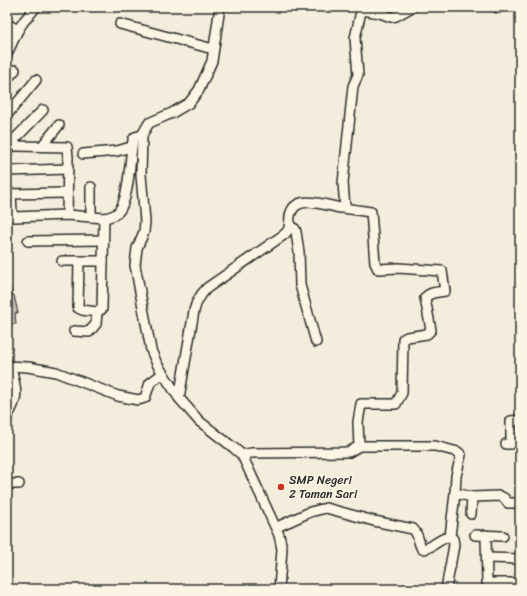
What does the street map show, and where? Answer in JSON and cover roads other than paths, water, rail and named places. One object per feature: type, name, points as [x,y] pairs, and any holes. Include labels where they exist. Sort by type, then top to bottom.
[{"type":"street","points":[[7,54],[18,30],[36,7]]},
{"type":"street","points":[[220,7],[212,62],[204,82],[195,97],[178,110],[149,122],[142,135],[142,175],[145,221],[144,232],[137,248],[135,265],[151,350],[162,374],[178,398],[199,421],[242,455],[277,528],[282,549],[279,589]]},
{"type":"street","points":[[343,208],[345,206],[343,184],[353,86],[358,76],[355,38],[362,9],[391,17],[396,16],[412,7]]},
{"type":"street","points":[[7,24],[18,30]]},
{"type":"street","points":[[120,24],[213,49]]},
{"type":"street","points":[[7,79],[15,70]]},
{"type":"street","points":[[7,114],[36,80]]},
{"type":"street","points":[[8,146],[43,110]]},
{"type":"street","points":[[42,146],[59,125]]},
{"type":"street","points":[[67,193],[9,194],[12,212],[14,217],[67,215],[104,218],[116,214],[120,211],[124,202],[133,140],[135,137],[142,135]]},
{"type":"street","points":[[8,146],[67,146],[67,215]]},
{"type":"street","points":[[83,154],[117,151],[131,147]]},
{"type":"street","points":[[7,171],[68,169]]},
{"type":"street","points":[[91,188],[91,217]]},
{"type":"street","points":[[178,398],[194,311],[198,298],[207,288],[285,234],[290,226],[291,213],[293,209],[301,203],[311,202],[371,212],[375,263],[378,269],[398,268],[442,271],[445,291],[427,295],[425,298],[431,330],[427,334],[403,339],[402,393],[396,404],[361,404],[358,422],[359,446]]},
{"type":"street","points":[[79,261],[78,308],[97,312],[102,309],[104,218]]},
{"type":"street","points":[[290,226],[295,229],[296,232],[299,252],[300,285],[316,342]]},
{"type":"street","points":[[28,241],[103,240]]},
{"type":"street","points":[[62,261],[103,261]]},
{"type":"street","points":[[74,331],[89,332],[96,324],[97,312]]},
{"type":"street","points":[[7,417],[12,410],[17,395],[9,366],[28,366],[56,372],[118,396],[138,400],[145,398],[150,383],[162,374]]},
{"type":"street","points":[[512,444],[510,422],[512,420],[520,420]]},
{"type":"street","points":[[242,455],[252,453],[350,452],[359,446],[435,446],[458,452],[461,458],[456,472],[450,537],[453,539],[454,545],[446,589]]},
{"type":"street","points":[[7,484],[19,484]]},
{"type":"street","points":[[455,493],[472,497],[497,496],[504,498],[508,503],[520,503]]},
{"type":"street","points":[[471,514],[472,497]]},
{"type":"street","points":[[277,528],[310,512],[326,508],[374,521],[413,529],[416,531],[422,548],[427,548],[444,538],[450,537]]},
{"type":"street","points":[[475,535],[503,536]]},
{"type":"street","points":[[486,535],[488,583],[520,583]]},
{"type":"street","points":[[487,558],[520,559]]},
{"type":"place","name":"SMP Negeri 2 Taman Sari","points":[[281,487]]}]
